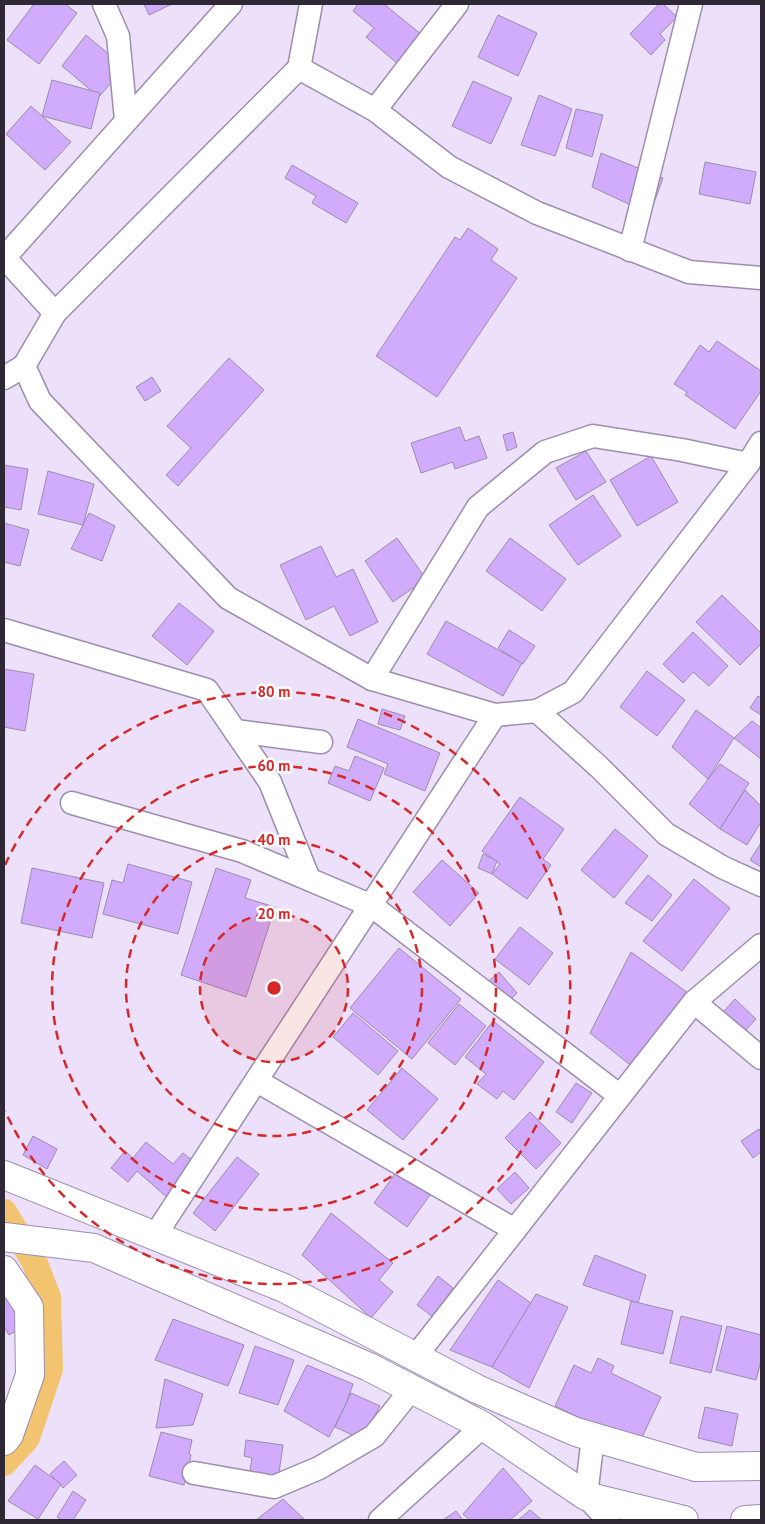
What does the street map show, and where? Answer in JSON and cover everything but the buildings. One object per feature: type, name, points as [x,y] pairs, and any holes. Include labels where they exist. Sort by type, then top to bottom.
[{"type":"main road","points":[[4,1175],[284,1288],[477,1389],[576,1432],[696,1467],[761,1466]]},
{"type":"main road","points":[[6,1238],[94,1248],[369,1367],[483,1426],[586,1496],[684,1520]]},
{"type":"main road","points":[[4,1270],[29,1307],[30,1375],[9,1435],[4,1441]]},
{"type":"main road","points":[[745,1520],[761,1519]]},
{"type":"street","points":[[104,4],[118,36],[126,120]]},
{"type":"street","points":[[55,313],[4,257],[231,4]]},
{"type":"street","points":[[4,378],[24,366],[55,313],[299,68],[311,4]]},
{"type":"street","points":[[375,110],[457,4]]},
{"type":"street","points":[[630,250],[691,4]]},
{"type":"street","points":[[299,68],[375,110],[449,167],[537,213],[689,272],[761,278]]},
{"type":"street","points":[[24,366],[40,401],[228,598],[372,678],[495,715],[537,711],[573,692],[748,464],[761,443]]},
{"type":"street","points":[[372,678],[478,507],[545,452],[593,436],[682,450],[748,464]]},
{"type":"street","points":[[4,630],[207,690],[270,782],[308,879]]},
{"type":"street","points":[[537,711],[599,767],[666,834],[722,868],[761,885]]},
{"type":"street","points":[[154,1237],[495,715]]},
{"type":"street","points":[[235,730],[321,742]]},
{"type":"street","points":[[72,803],[242,851],[372,906],[620,1096]]},
{"type":"street","points":[[415,1356],[694,1002],[761,945]]},
{"type":"street","points":[[694,1002],[761,1058]]},
{"type":"street","points":[[257,1081],[514,1230]]},
{"type":"street","points":[[194,1473],[274,1487],[319,1468],[374,1436],[411,1390]]},
{"type":"street","points":[[380,1520],[483,1426]]},
{"type":"street","points":[[593,1437],[586,1496],[608,1520]]},
{"type":"waterway","points":[[4,1212],[34,1261],[48,1297],[50,1369],[27,1438],[4,1463]]}]
